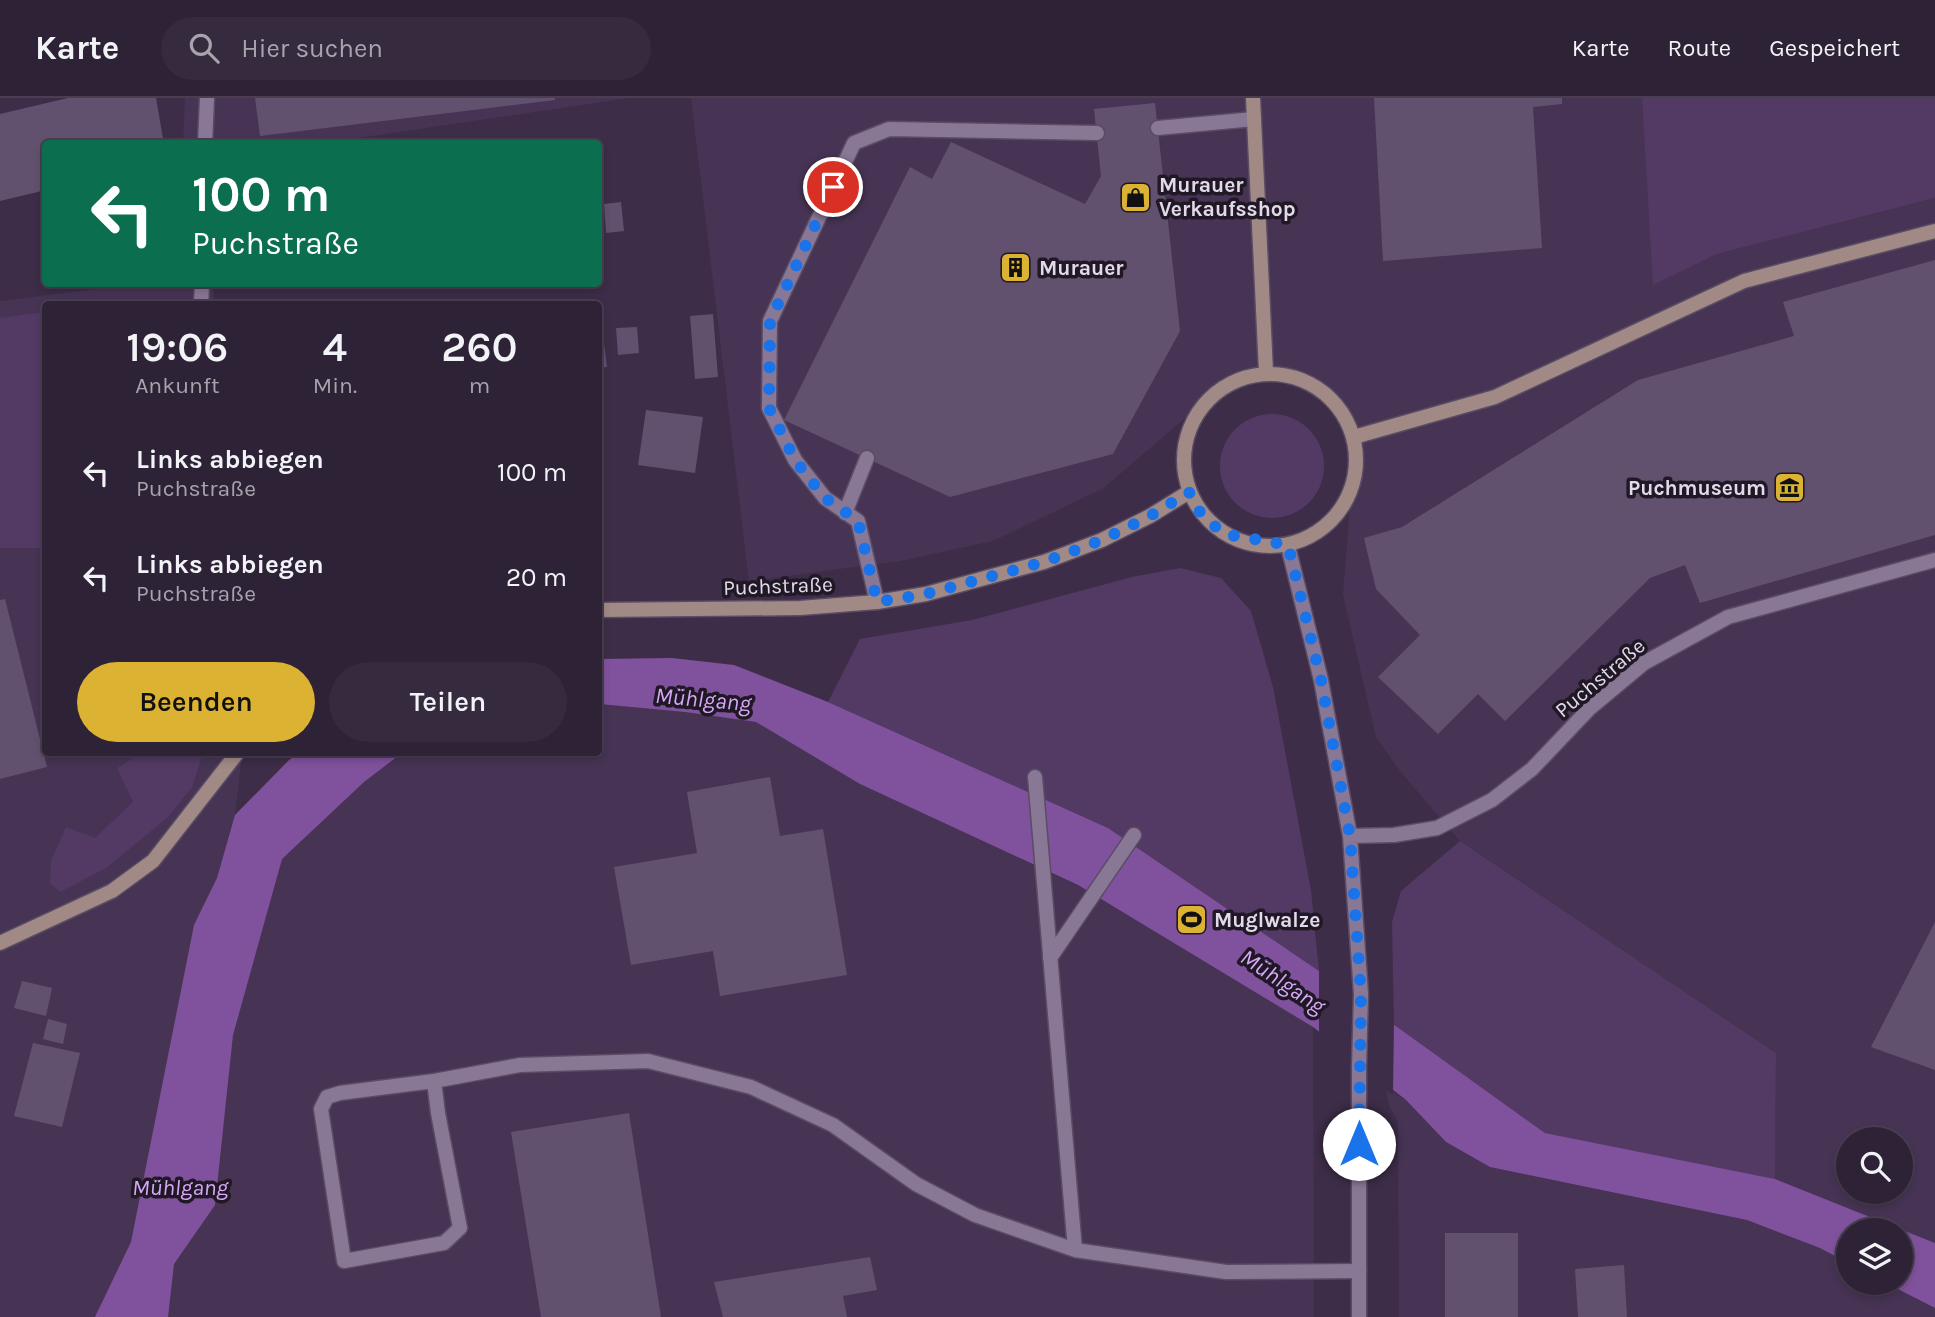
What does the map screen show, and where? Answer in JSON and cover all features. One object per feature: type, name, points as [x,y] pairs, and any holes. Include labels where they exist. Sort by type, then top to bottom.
[{"type":"main road","points":[[1253,98],[1266,372]]},
{"type":"main road","points":[[1354,437],[1495,397],[1744,281],[1935,231]]},
{"type":"main road","points":[[1266,372],[1286,374],[1312,386],[1329,395],[1342,412],[1354,437],[1354,469],[1350,493],[1337,515],[1321,531],[1288,545],[1224,534],[1201,514],[1189,492],[1187,451],[1191,424],[1217,390],[1241,379],[1266,372]]},
{"type":"main road","name":"Puchstraße","points":[[602,610],[800,608],[877,602],[926,594],[1044,562],[1102,540],[1150,516],[1189,492]]},
{"type":"main road","points":[[0,943],[113,891],[153,861],[234,756]]},
{"type":"street","points":[[205,140],[207,98]]},
{"type":"street","points":[[1158,128],[1254,119]]},
{"type":"street","points":[[877,602],[858,521],[825,498],[795,460],[769,408],[770,321],[854,143],[889,129],[1097,133]]},
{"type":"street","points":[[845,513],[867,458]]},
{"type":"street","points":[[1288,545],[1321,680],[1350,836],[1361,994],[1359,1317]]},
{"type":"street","name":"Puchstraße","points":[[1350,836],[1394,835],[1437,828],[1492,800],[1532,769],[1590,708],[1644,663],[1728,617],[1935,560]]},
{"type":"street","points":[[1035,777],[1075,1250]]},
{"type":"street","points":[[1050,958],[1134,835]]},
{"type":"street","points":[[434,1081],[460,1227],[444,1242],[344,1261],[321,1109],[327,1097],[520,1065],[648,1060],[751,1087],[833,1125],[916,1184],[975,1215],[1075,1250],[1226,1272],[1359,1271]]},
{"type":"shaded area","points":[[185,98],[629,98],[345,140],[183,140]]},
{"type":"shaded area","points":[[691,98],[1642,98],[1654,284],[1717,254],[1935,198],[1935,1243],[1913,1234],[1913,1218],[1872,1218],[1838,1204],[1913,1204],[1913,1127],[1836,1127],[1836,1203],[1775,1179],[1776,1053],[1460,841],[1400,771],[1376,737],[1343,595],[1354,469],[1354,437],[1329,395],[1265,372],[1217,390],[1104,488],[993,541],[900,561],[749,581]]},
{"type":"shaded area","points":[[1642,98],[1935,98],[1935,198],[1717,254],[1653,285]]},
{"type":"shaded area","points":[[113,287],[214,287],[213,301],[42,301],[42,756],[242,756],[235,815],[364,782],[398,756],[602,756],[602,704],[756,722],[860,784],[1094,893],[1313,1027],[1314,1317],[0,1317],[0,301]]},
{"type":"shaded area","points":[[42,312],[42,548],[0,548],[0,318]]},
{"type":"shaded area","points":[[1272,414],[1292,418],[1309,429],[1320,446],[1324,466],[1320,486],[1309,503],[1292,514],[1272,518],[1252,514],[1235,503],[1224,486],[1220,466],[1224,446],[1235,429],[1252,418]]},
{"type":"shaded area","points":[[1180,568],[1221,578],[1251,611],[1273,687],[1311,890],[1319,971],[1108,828],[828,702],[860,639],[972,620],[1132,577]]},
{"type":"shaded area","points":[[136,756],[202,756],[192,787],[167,818],[106,868],[60,892],[50,883],[51,861],[66,827],[95,838],[133,802],[117,768]]},
{"type":"shaded area","points":[[1460,841],[1776,1053],[1775,1179],[1545,1133],[1394,1025],[1392,922],[1401,891]]},
{"type":"shaded area","points":[[1386,1088],[1406,1100],[1446,1142],[1490,1167],[1747,1220],[1820,1248],[1836,1257],[1836,1295],[1910,1295],[1935,1308],[1935,1317],[1399,1317],[1398,1122],[1389,1106]]},
{"type":"water","points":[[672,658],[734,665],[828,702],[1108,828],[1319,971],[1545,1133],[1775,1179],[1872,1218],[1836,1218],[1836,1257],[1747,1220],[1490,1167],[1446,1142],[1406,1100],[1313,1027],[1078,885],[860,784],[756,722],[602,704],[602,659]]},
{"type":"water","name":"Mühlgang","points":[[295,756],[398,756],[364,782],[282,859],[233,1035],[215,1205],[174,1264],[168,1317],[95,1317],[131,1242],[194,925],[217,878],[235,815]]},
{"type":"water","points":[[1913,1234],[1935,1243],[1935,1308],[1910,1295],[1913,1295]]},
{"type":"pier","points":[[1319,966],[1394,1021],[1393,1095],[1319,1037]]},
{"type":"building","points":[[68,98],[156,98],[163,140],[42,140],[42,191],[0,201],[0,114]]},
{"type":"building","points":[[255,98],[555,98],[555,100],[260,136]]},
{"type":"building","points":[[1374,98],[1562,98],[1562,104],[1533,107],[1542,248],[1383,261]]},
{"type":"building","name":"Murauer","points":[[1155,103],[1180,331],[1113,454],[950,497],[784,420],[910,167],[932,179],[951,142],[1085,204],[1101,176],[1094,109]]},
{"type":"building","points":[[621,202],[624,231],[606,233],[604,204]]},
{"type":"building","points":[[1935,260],[1935,535],[1700,603],[1685,565],[1650,578],[1505,721],[1478,694],[1438,734],[1378,677],[1420,635],[1376,589],[1364,538],[1402,527],[1638,380],[1794,336],[1783,302]]},
{"type":"building","points":[[713,314],[718,377],[695,379],[690,316]]},
{"type":"building","points":[[602,327],[607,367],[602,368]]},
{"type":"building","points":[[637,327],[639,353],[618,355],[616,328]]},
{"type":"building","points":[[646,410],[703,417],[695,473],[638,465]]},
{"type":"building","points":[[5,599],[42,756],[47,767],[0,779],[0,600]]},
{"type":"building","points":[[770,777],[780,836],[823,829],[847,975],[720,996],[713,951],[631,965],[614,867],[697,853],[687,792]]},
{"type":"building","points":[[1935,922],[1935,1070],[1871,1047]]},
{"type":"building","points":[[22,981],[52,988],[46,1016],[14,1008]]},
{"type":"building","points":[[48,1019],[67,1024],[63,1044],[43,1039]]},
{"type":"building","points":[[33,1043],[80,1053],[62,1127],[14,1116]]},
{"type":"building","points":[[629,1113],[661,1317],[541,1317],[511,1132]]},
{"type":"building","points":[[1445,1233],[1518,1233],[1518,1317],[1445,1317]]},
{"type":"building","points":[[870,1257],[877,1290],[843,1296],[847,1317],[723,1317],[714,1282]]},
{"type":"building","points":[[1624,1265],[1627,1317],[1578,1317],[1575,1269]]},
{"type":"place","name":"Murauer Verkaufsshop","points":[[1136,197]]},
{"type":"place","name":"Murauer","points":[[1016,268]]},
{"type":"place","name":"Puchmuseum","points":[[1789,488]]},
{"type":"place","name":"Muglwalze","points":[[1191,920]]},
{"type":"route","points":[[833,187],[770,321],[769,408],[795,460],[825,498],[858,521],[877,602],[926,594],[1044,562],[1102,540],[1150,516],[1189,492],[1201,514],[1224,534],[1288,545],[1321,680],[1350,836],[1361,994],[1359,1144]]}]
